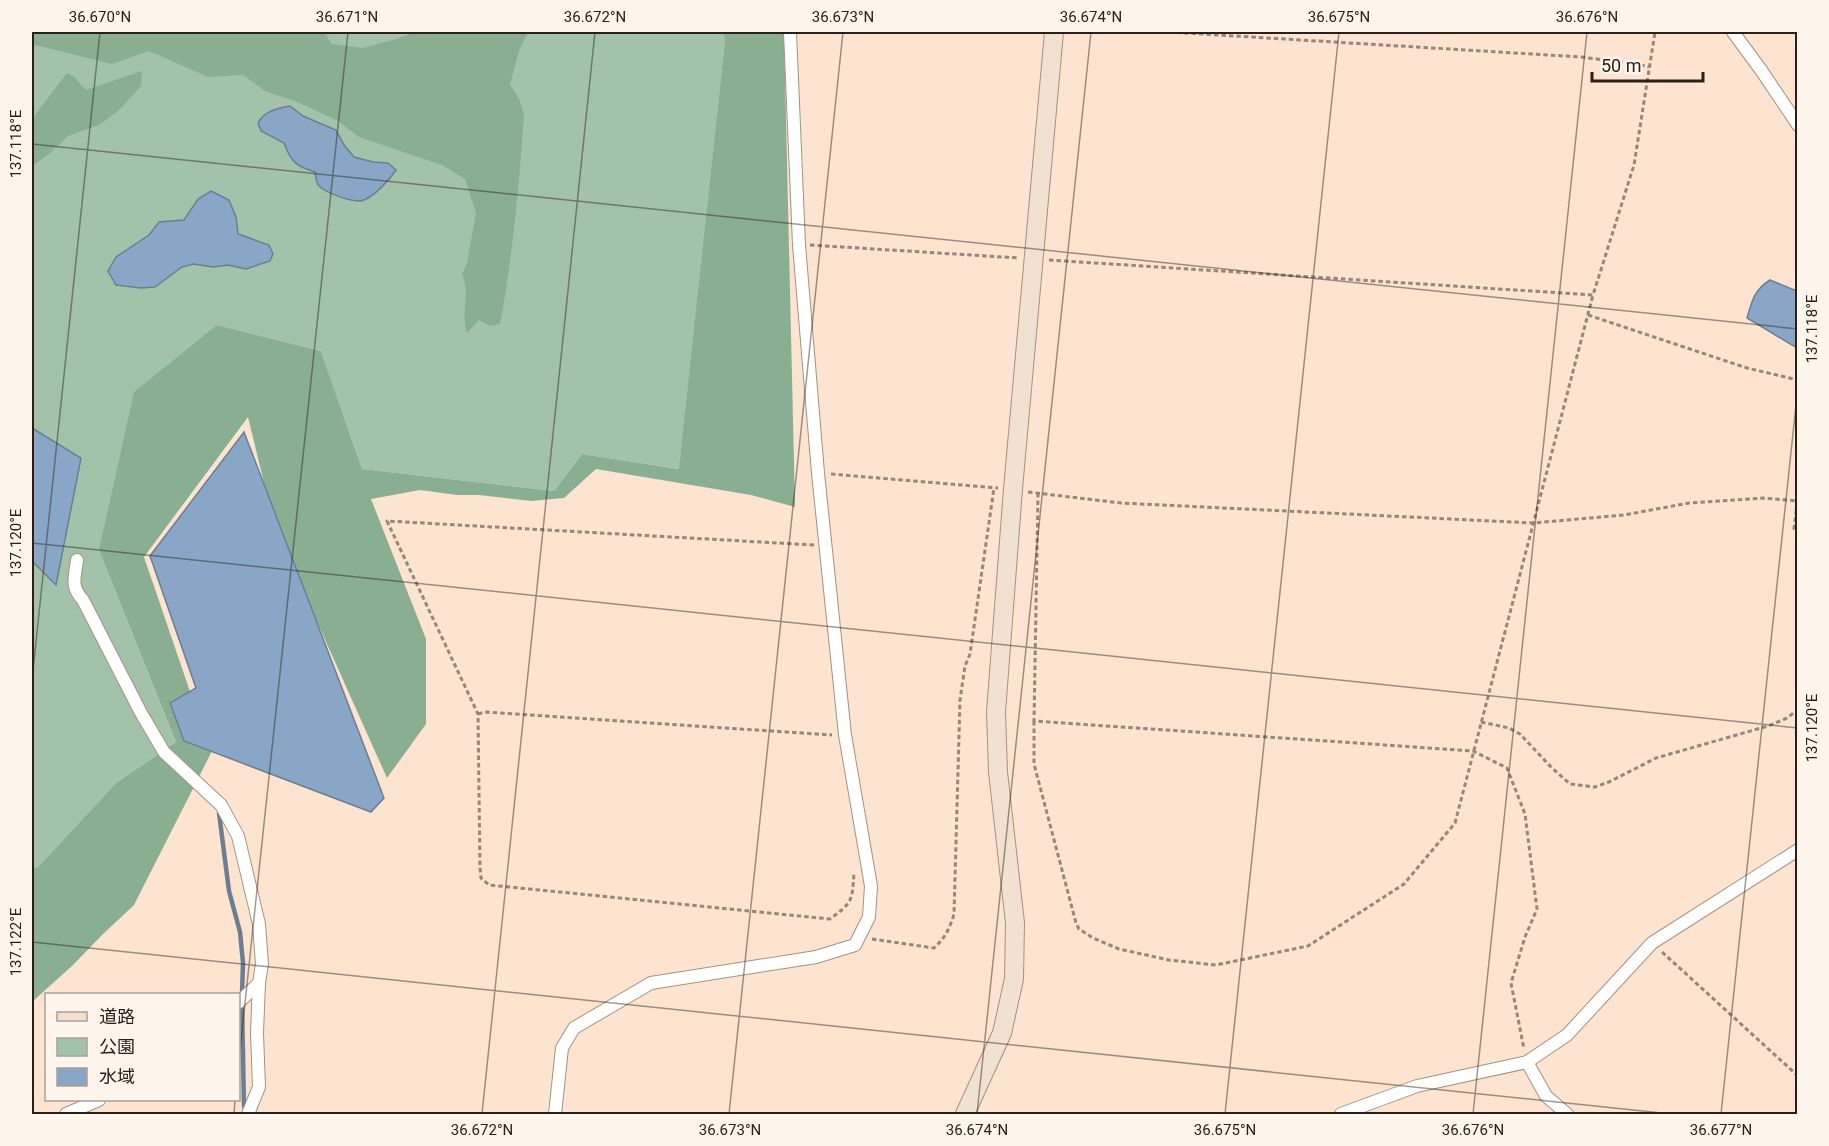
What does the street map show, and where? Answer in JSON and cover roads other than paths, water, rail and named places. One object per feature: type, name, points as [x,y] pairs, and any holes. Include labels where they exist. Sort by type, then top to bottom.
[{"type":"street","points":[[555,1114],[562,1048],[574,1028],[651,983],[816,957],[855,945],[869,917],[871,886],[845,735],[818,473],[799,244],[790,32]]},
{"type":"street","points":[[965,1114],[1002,1033],[1014,979],[1015,923],[998,772],[996,712],[1013,489],[1054,32]]},
{"type":"street","points":[[1733,32],[1797,125]]},
{"type":"street","points":[[77,560],[74,586],[76,592],[83,600],[141,713],[164,752],[221,805],[238,836],[259,924],[262,964],[257,1033],[259,1087],[248,1114]]},
{"type":"street","points":[[1341,1114],[1417,1086],[1527,1062],[1568,1035],[1652,943],[1797,850]]},
{"type":"street","points":[[240,1001],[259,983]]},
{"type":"street","points":[[1527,1062],[1546,1096],[1567,1114]]},
{"type":"street","points":[[66,1114],[97,1101]]},
{"type":"water","points":[[290,106],[303,116],[336,130],[354,157],[388,163],[396,170],[378,191],[364,200],[348,199],[323,189],[317,183],[315,172],[303,168],[292,159],[284,143],[261,131],[258,123],[264,116],[276,109]]},
{"type":"water","points":[[211,191],[229,200],[236,217],[238,234],[269,245],[273,254],[270,261],[246,269],[228,265],[213,267],[193,264],[182,267],[155,287],[116,285],[108,271],[116,257],[149,235],[159,222],[184,220],[198,199]]},
{"type":"water","points":[[1770,280],[1797,291],[1797,348],[1747,318],[1757,292]]},
{"type":"water","points":[[32,428],[81,458],[56,585],[32,561]]},
{"type":"water","points":[[244,432],[384,798],[371,812],[184,741],[170,703],[196,688],[150,556]]},
{"type":"waterway","points":[[219,813],[229,891],[240,932],[243,963],[242,994]]},
{"type":"waterway","points":[[242,1003],[244,1106],[246,1111]]}]
